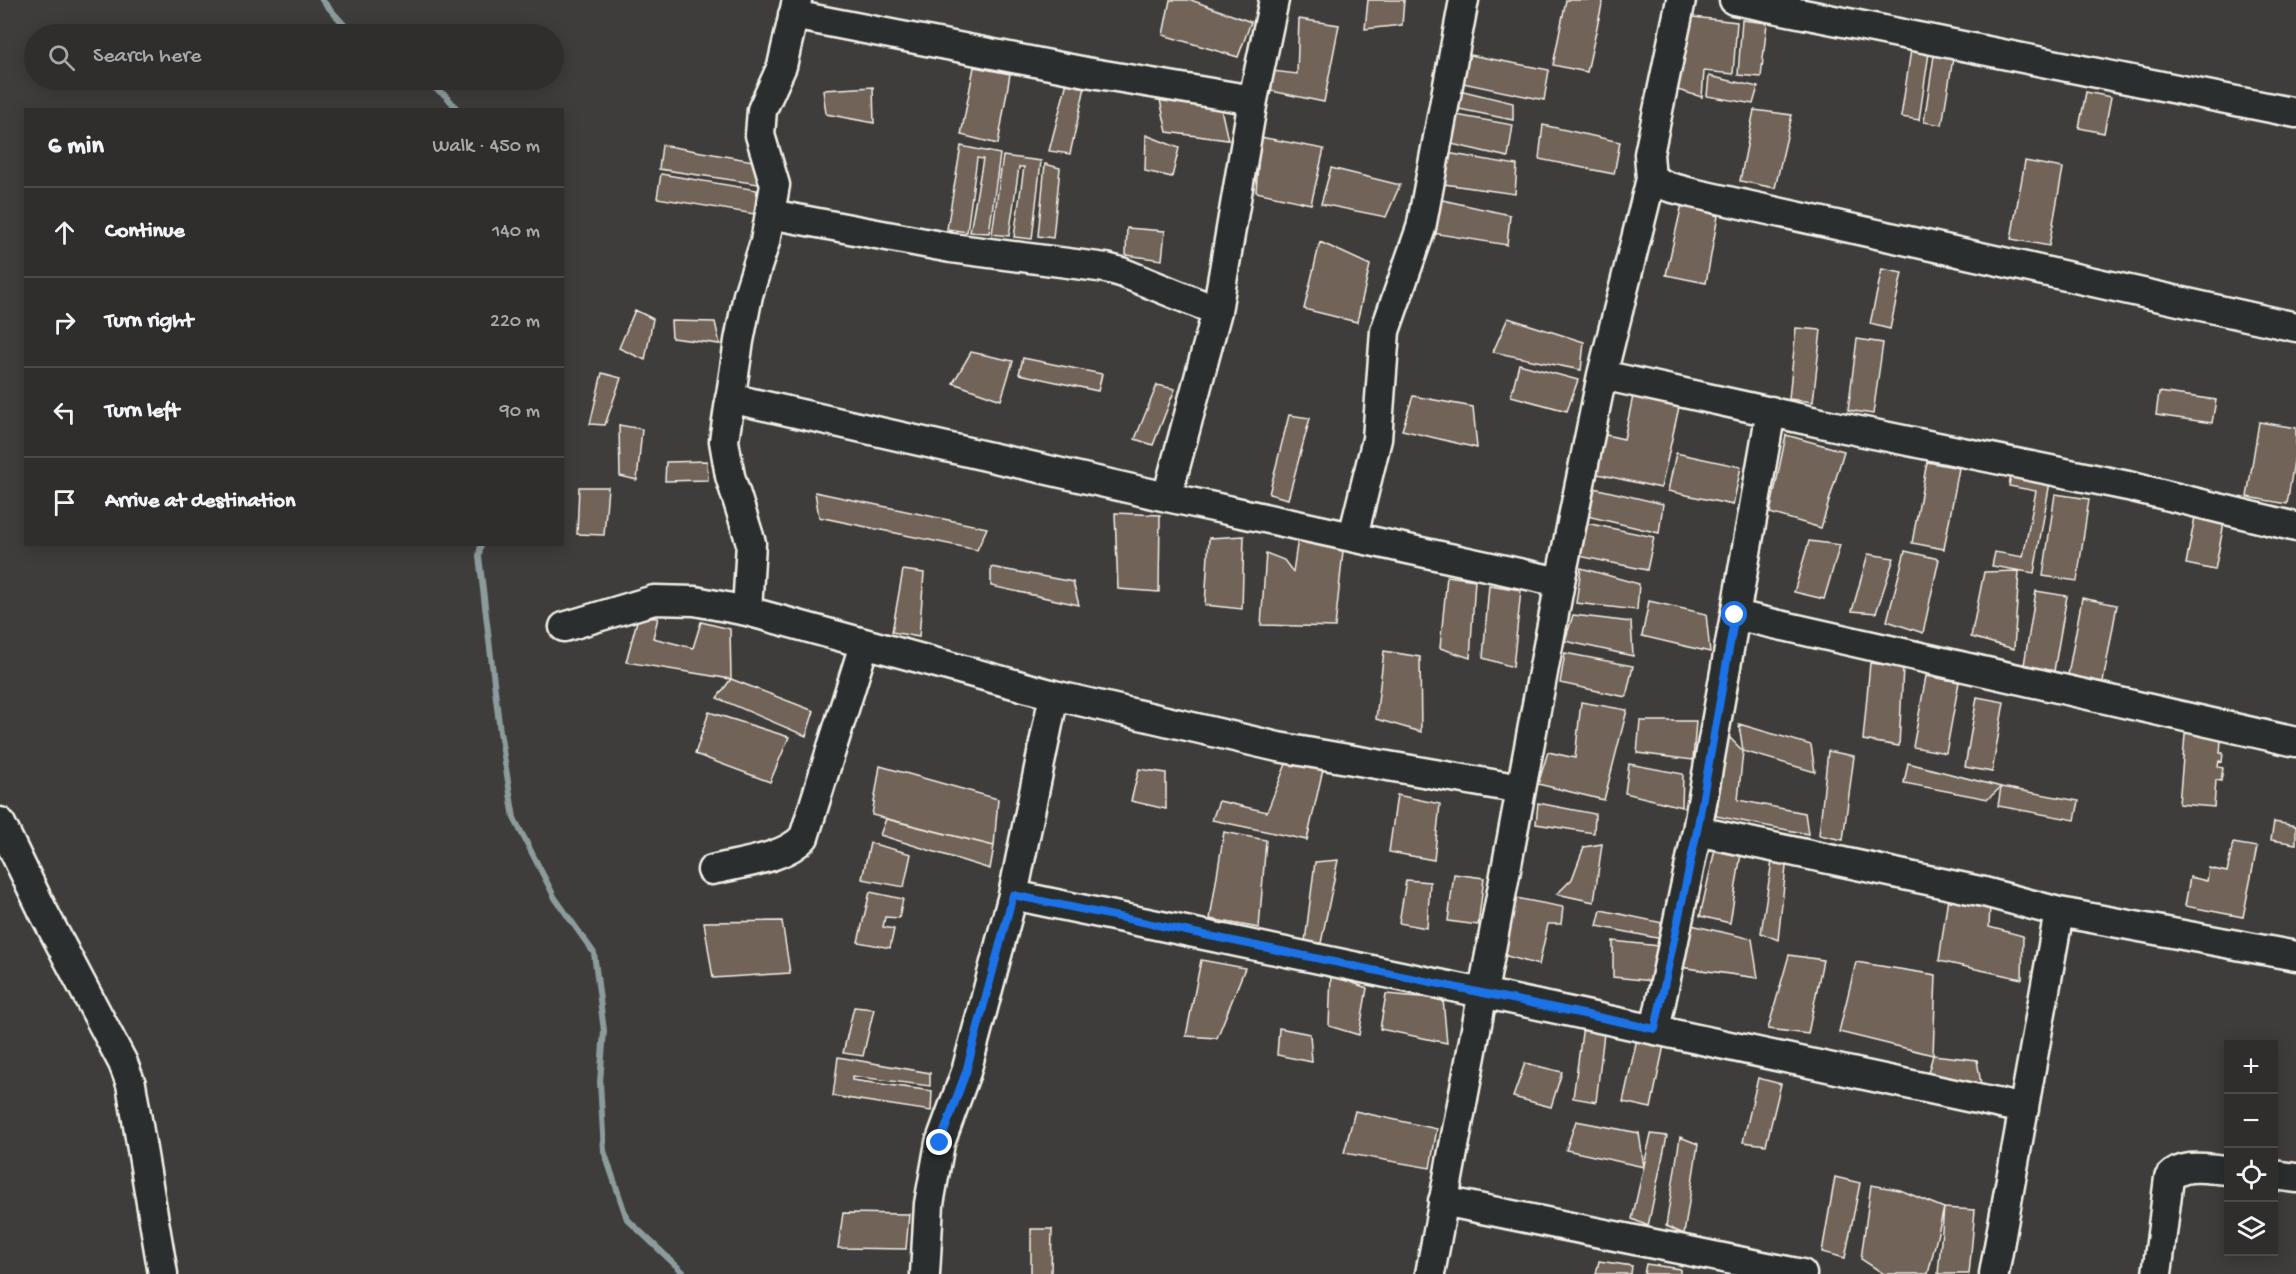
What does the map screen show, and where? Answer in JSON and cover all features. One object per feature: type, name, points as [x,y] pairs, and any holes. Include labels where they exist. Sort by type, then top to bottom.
[{"type":"street","points":[[1167,497],[1217,311],[1253,100],[1274,0]]},
{"type":"street","points":[[1353,536],[1377,439],[1385,331],[1421,228],[1464,0]]},
{"type":"street","points":[[1430,1274],[1560,582],[1602,375],[1651,179],[1649,154],[1681,0]]},
{"type":"street","points":[[1734,0],[2296,113]]},
{"type":"street","points":[[747,611],[751,543],[730,476],[724,441],[748,295],[765,242],[775,185],[760,135],[762,110],[782,66],[795,7],[1086,72],[1253,100]]},
{"type":"street","points":[[1651,179],[1692,194],[2296,327]]},
{"type":"street","points":[[770,214],[951,248],[1106,268],[1217,311]]},
{"type":"street","points":[[1602,375],[2151,491],[2296,527]]},
{"type":"street","points":[[730,398],[1167,497],[1560,582]]},
{"type":"street","points":[[1655,1029],[1697,831],[1771,411]]},
{"type":"street","points":[[564,627],[654,600],[695,601],[747,611],[864,645],[1054,695],[1278,747],[1521,789]]},
{"type":"street","points":[[1735,615],[2296,742]]},
{"type":"street","points":[[712,870],[784,852],[796,846],[804,837],[864,645]]},
{"type":"street","points":[[925,1274],[929,1204],[940,1143],[966,1072],[1013,895],[1054,695]]},
{"type":"street","points":[[0,822],[131,1084],[163,1274]]},
{"type":"street","points":[[1697,831],[1984,892],[2059,912],[2296,956]]},
{"type":"street","points":[[1013,895],[1655,1029],[2024,1109]]},
{"type":"street","points":[[1994,1274],[2059,912]]},
{"type":"street","points":[[2157,1274],[2169,1178],[2175,1172],[2189,1167],[2224,1170]]},
{"type":"street","points":[[2278,1176],[2296,1178]]},
{"type":"street","points":[[1443,1201],[1802,1274]]},
{"type":"building","points":[[1170,0],[1191,0],[1251,22],[1238,57],[1163,35]]},
{"type":"building","points":[[1368,0],[1404,0],[1402,25],[1365,29]]},
{"type":"building","points":[[1566,0],[1603,0],[1587,72],[1553,65]]},
{"type":"building","points":[[1684,16],[1737,22],[1733,74],[1704,71],[1702,97],[1674,89]]},
{"type":"building","points":[[1299,19],[1339,25],[1324,102],[1271,91],[1273,71],[1297,74]]},
{"type":"building","points":[[1742,20],[1767,23],[1761,77],[1738,75]]},
{"type":"building","points":[[1912,43],[1930,46],[1919,120],[1901,117]]},
{"type":"building","points":[[1935,49],[1954,52],[1942,125],[1924,122]]},
{"type":"building","points":[[1460,53],[1549,70],[1544,100],[1458,82]]},
{"type":"building","points":[[974,67],[1010,74],[998,144],[961,135]]},
{"type":"building","points":[[1709,76],[1758,87],[1753,104],[1707,96]]},
{"type":"building","points":[[1067,82],[1085,87],[1070,154],[1049,151]]},
{"type":"building","points":[[873,87],[874,123],[826,114],[823,90]]},
{"type":"building","points":[[1455,89],[1513,103],[1513,120],[1454,108]]},
{"type":"building","points":[[2086,92],[2111,97],[2104,133],[2079,128]]},
{"type":"building","points":[[1160,100],[1221,109],[1228,140],[1167,132]]},
{"type":"building","points":[[1754,110],[1792,115],[1775,188],[1740,181]]},
{"type":"building","points":[[1450,114],[1513,125],[1508,157],[1447,143]]},
{"type":"building","points":[[1543,125],[1620,142],[1614,174],[1539,159]]},
{"type":"building","points":[[1146,135],[1179,148],[1172,177],[1145,171]]},
{"type":"building","points":[[1260,137],[1324,149],[1311,204],[1256,192]]},
{"type":"building","points":[[662,145],[759,162],[758,184],[659,169]]},
{"type":"building","points":[[961,146],[1000,154],[989,233],[970,232],[983,159],[977,158],[967,232],[947,229]]},
{"type":"building","points":[[1447,153],[1517,165],[1515,194],[1444,184]]},
{"type":"building","points":[[1003,156],[1041,161],[1032,239],[1014,237],[1024,167],[1019,167],[1009,236],[992,234]]},
{"type":"building","points":[[2025,161],[2063,168],[2049,246],[2011,239]]},
{"type":"building","points":[[1045,164],[1060,168],[1053,238],[1038,236]]},
{"type":"building","points":[[1331,168],[1400,185],[1386,217],[1321,204]]},
{"type":"building","points":[[661,174],[757,190],[754,214],[657,198]]},
{"type":"building","points":[[1438,199],[1510,215],[1507,245],[1432,233]]},
{"type":"building","points":[[1682,204],[1718,216],[1706,283],[1666,275]]},
{"type":"building","points":[[1127,228],[1165,231],[1162,260],[1126,255]]},
{"type":"building","points":[[1320,242],[1370,265],[1357,322],[1304,309]]},
{"type":"building","points":[[1882,269],[1902,273],[1890,329],[1870,324]]},
{"type":"building","points":[[635,310],[653,319],[645,360],[619,348]]},
{"type":"building","points":[[1508,318],[1584,342],[1581,370],[1493,352]]},
{"type":"building","points":[[671,321],[715,322],[720,344],[672,338]]},
{"type":"building","points":[[1796,328],[1821,330],[1813,402],[1789,399]]},
{"type":"building","points":[[1857,339],[1883,343],[1873,414],[1848,410]]},
{"type":"building","points":[[971,352],[1013,361],[1001,400],[953,383]]},
{"type":"building","points":[[1023,358],[1102,374],[1098,391],[1019,374]]},
{"type":"building","points":[[1519,364],[1578,380],[1567,411],[1511,396]]},
{"type":"building","points":[[602,373],[621,378],[605,425],[590,424]]},
{"type":"building","points":[[1157,385],[1175,389],[1153,445],[1135,439]]},
{"type":"building","points":[[2159,392],[2216,400],[2212,423],[2156,415]]},
{"type":"building","points":[[1413,396],[1473,407],[1477,448],[1402,430]]},
{"type":"building","points":[[1633,396],[1679,407],[1661,488],[1584,471],[1593,432],[1624,439]]},
{"type":"building","points":[[1289,415],[1310,418],[1288,499],[1269,494]]},
{"type":"building","points":[[2259,422],[2296,428],[2296,449],[2287,504],[2247,497]]},
{"type":"building","points":[[619,425],[642,429],[637,480],[620,476]]},
{"type":"building","points":[[1786,435],[1844,451],[1821,528],[1770,513]]},
{"type":"building","points":[[1676,453],[1741,467],[1733,505],[1668,491]]},
{"type":"building","points":[[707,461],[708,480],[665,481],[666,462]]},
{"type":"building","points":[[1927,462],[1959,468],[1944,549],[1912,543]]},
{"type":"building","points":[[2011,475],[2050,482],[2034,573],[1992,566],[1995,552],[2023,557],[2036,491],[2009,486]]},
{"type":"building","points":[[579,487],[608,487],[604,535],[577,534]]},
{"type":"building","points":[[1594,488],[1663,504],[1659,533],[1587,516]]},
{"type":"building","points":[[815,492],[987,528],[977,550],[819,517]]},
{"type":"building","points":[[2055,494],[2089,499],[2077,581],[2043,576]]},
{"type":"building","points":[[1115,513],[1160,515],[1159,592],[1118,589]]},
{"type":"building","points":[[2195,517],[2224,523],[2215,570],[2186,564]]},
{"type":"building","points":[[1586,523],[1654,537],[1647,570],[1579,556]]},
{"type":"building","points":[[1244,536],[1242,609],[1205,605],[1209,538]]},
{"type":"building","points":[[1298,538],[1343,551],[1335,627],[1261,625],[1266,553],[1284,560],[1293,572]]},
{"type":"building","points":[[1809,541],[1840,545],[1824,599],[1794,592]]},
{"type":"building","points":[[1905,551],[1939,559],[1923,633],[1887,621]]},
{"type":"building","points":[[1868,554],[1894,558],[1876,613],[1852,611]]},
{"type":"building","points":[[991,567],[1073,582],[1079,605],[991,586]]},
{"type":"building","points":[[1581,568],[1639,584],[1637,610],[1576,603]]},
{"type":"building","points":[[903,570],[924,573],[919,637],[892,632]]},
{"type":"building","points":[[2019,571],[2014,649],[1971,637],[1984,572]]},
{"type":"building","points":[[1447,576],[1475,580],[1470,658],[1440,648]]},
{"type":"building","points":[[1489,585],[1521,590],[1513,667],[1483,658]]},
{"type":"building","points":[[2036,591],[2067,596],[2054,671],[2024,665]]},
{"type":"building","points":[[2082,598],[2117,605],[2103,682],[2068,675]]},
{"type":"building","points":[[1649,601],[1706,614],[1710,652],[1642,636]]},
{"type":"building","points":[[1573,615],[1631,622],[1633,656],[1565,641]]},
{"type":"building","points":[[638,617],[658,618],[653,638],[693,648],[701,622],[730,629],[731,679],[626,662]]},
{"type":"building","points":[[1384,651],[1420,657],[1421,732],[1376,719]]},
{"type":"building","points":[[1565,653],[1633,666],[1626,697],[1560,683]]},
{"type":"building","points":[[1870,663],[1903,667],[1899,746],[1863,740]]},
{"type":"building","points":[[1926,676],[1959,682],[1946,753],[1913,747]]},
{"type":"building","points":[[731,679],[814,711],[806,736],[717,698]]},
{"type":"building","points":[[1977,697],[2004,702],[1992,772],[1965,767]]},
{"type":"building","points":[[1581,702],[1627,710],[1604,800],[1538,784],[1548,752],[1575,758]]},
{"type":"building","points":[[709,712],[789,737],[770,782],[695,754]]},
{"type":"building","points":[[1640,721],[1696,721],[1693,760],[1637,753]]},
{"type":"building","points":[[1739,724],[1811,745],[1815,772],[1743,751]]},
{"type":"building","points":[[2186,724],[2222,728],[2220,753],[2223,753],[2222,762],[2219,761],[2218,767],[2223,768],[2221,781],[2216,780],[2214,807],[2179,804]]},
{"type":"building","points":[[1728,736],[1743,751],[1738,800],[1805,813],[1808,834],[1716,816]]},
{"type":"building","points":[[1828,751],[1854,756],[1843,840],[1819,835]]},
{"type":"building","points":[[1908,763],[2001,787],[1988,799],[1904,783]]},
{"type":"building","points":[[1286,764],[1323,769],[1307,840],[1212,820],[1219,801],[1267,812]]},
{"type":"building","points":[[1629,764],[1683,774],[1682,807],[1625,793]]},
{"type":"building","points":[[880,766],[998,799],[994,846],[872,815]]},
{"type":"building","points":[[1139,769],[1166,773],[1166,809],[1131,801]]},
{"type":"building","points":[[2001,787],[2079,801],[2075,820],[1998,806]]},
{"type":"building","points":[[1397,795],[1440,804],[1434,860],[1389,852]]},
{"type":"building","points":[[1538,803],[1595,814],[1594,833],[1536,824]]},
{"type":"building","points":[[886,819],[994,846],[990,869],[880,835]]},
{"type":"building","points":[[2274,822],[2296,826],[2296,844],[2271,840]]},
{"type":"building","points":[[1224,832],[1266,840],[1259,928],[1210,919]]},
{"type":"building","points":[[1718,836],[1743,841],[1730,923],[1700,916]]},
{"type":"building","points":[[870,843],[911,854],[904,887],[862,879]]},
{"type":"building","points":[[2233,843],[2257,847],[2243,917],[2185,906],[2190,877],[2207,881],[2209,868],[2227,872]]},
{"type":"building","points":[[1602,844],[1594,902],[1557,894],[1572,879],[1584,847]]},
{"type":"building","points":[[1774,848],[1786,867],[1778,940],[1761,933]]},
{"type":"building","points":[[1338,860],[1320,948],[1305,942],[1315,862]]},
{"type":"building","points":[[1454,874],[1484,878],[1478,925],[1448,921]]},
{"type":"building","points":[[1406,880],[1430,882],[1427,928],[1399,923]]},
{"type":"building","points":[[870,892],[903,899],[899,918],[885,917],[883,927],[894,929],[890,948],[858,942]]},
{"type":"building","points":[[1948,897],[1990,905],[1989,927],[2023,936],[2022,979],[1939,961]]},
{"type":"building","points":[[1516,898],[1563,907],[1561,924],[1548,924],[1539,965],[1503,955]]},
{"type":"building","points":[[1601,910],[1663,923],[1662,939],[1597,926]]},
{"type":"building","points":[[782,921],[790,973],[713,978],[704,922]]},
{"type":"building","points":[[1687,924],[1752,939],[1758,978],[1680,967]]},
{"type":"building","points":[[1613,941],[1659,946],[1653,981],[1613,977]]},
{"type":"building","points":[[1789,955],[1823,960],[1808,1034],[1768,1029]]},
{"type":"building","points":[[1201,960],[1245,968],[1217,1038],[1186,1036]]},
{"type":"building","points":[[1856,962],[1936,975],[1933,1055],[1839,1032]]},
{"type":"building","points":[[1331,975],[1367,988],[1359,1035],[1329,1026]]},
{"type":"building","points":[[1386,994],[1443,999],[1447,1043],[1380,1029]]},
{"type":"building","points":[[854,1007],[874,1009],[863,1056],[843,1053]]},
{"type":"building","points":[[1583,1026],[1604,1033],[1596,1102],[1573,1098]]},
{"type":"building","points":[[1279,1028],[1310,1034],[1312,1062],[1277,1055]]},
{"type":"building","points":[[1638,1034],[1665,1040],[1651,1108],[1623,1102]]},
{"type":"building","points":[[1933,1055],[1977,1060],[1981,1084],[1928,1073]]},
{"type":"building","points":[[838,1057],[930,1073],[930,1086],[852,1076],[852,1080],[932,1091],[931,1111],[833,1096]]},
{"type":"building","points":[[1525,1063],[1562,1072],[1551,1107],[1513,1097]]},
{"type":"building","points":[[1758,1078],[1781,1084],[1766,1145],[1743,1142]]},
{"type":"building","points":[[1355,1111],[1437,1129],[1430,1168],[1344,1153]]},
{"type":"building","points":[[1576,1121],[1639,1133],[1644,1167],[1566,1150]]},
{"type":"building","points":[[1651,1134],[1667,1136],[1648,1226],[1632,1219]]},
{"type":"building","points":[[1680,1137],[1698,1144],[1684,1234],[1666,1226]]},
{"type":"building","points":[[1835,1177],[1860,1183],[1845,1258],[1822,1252]]},
{"type":"building","points":[[1871,1185],[1900,1190],[1944,1208],[1928,1274],[1884,1274],[1861,1259]]},
{"type":"building","points":[[1944,1208],[1975,1210],[1969,1274],[1938,1274]]},
{"type":"building","points":[[843,1213],[909,1214],[906,1249],[838,1248]]},
{"type":"building","points":[[1031,1229],[1052,1229],[1051,1274],[1031,1274]]},
{"type":"building","points":[[1599,1261],[1632,1266],[1631,1274],[1596,1274]]},
{"type":"building","points":[[1646,1264],[1680,1269],[1680,1274],[1644,1274]]},
{"type":"waterway","points":[[322,0],[343,24]]},
{"type":"waterway","points":[[437,90],[456,108]]},
{"type":"waterway","points":[[481,546],[479,556],[500,732],[514,818],[555,898],[594,953],[604,1031],[600,1082],[604,1151],[627,1219],[685,1274]]},
{"type":"route","points":[[940,1143],[966,1072],[1013,895],[1655,1029],[1697,831],[1735,615]]}]
